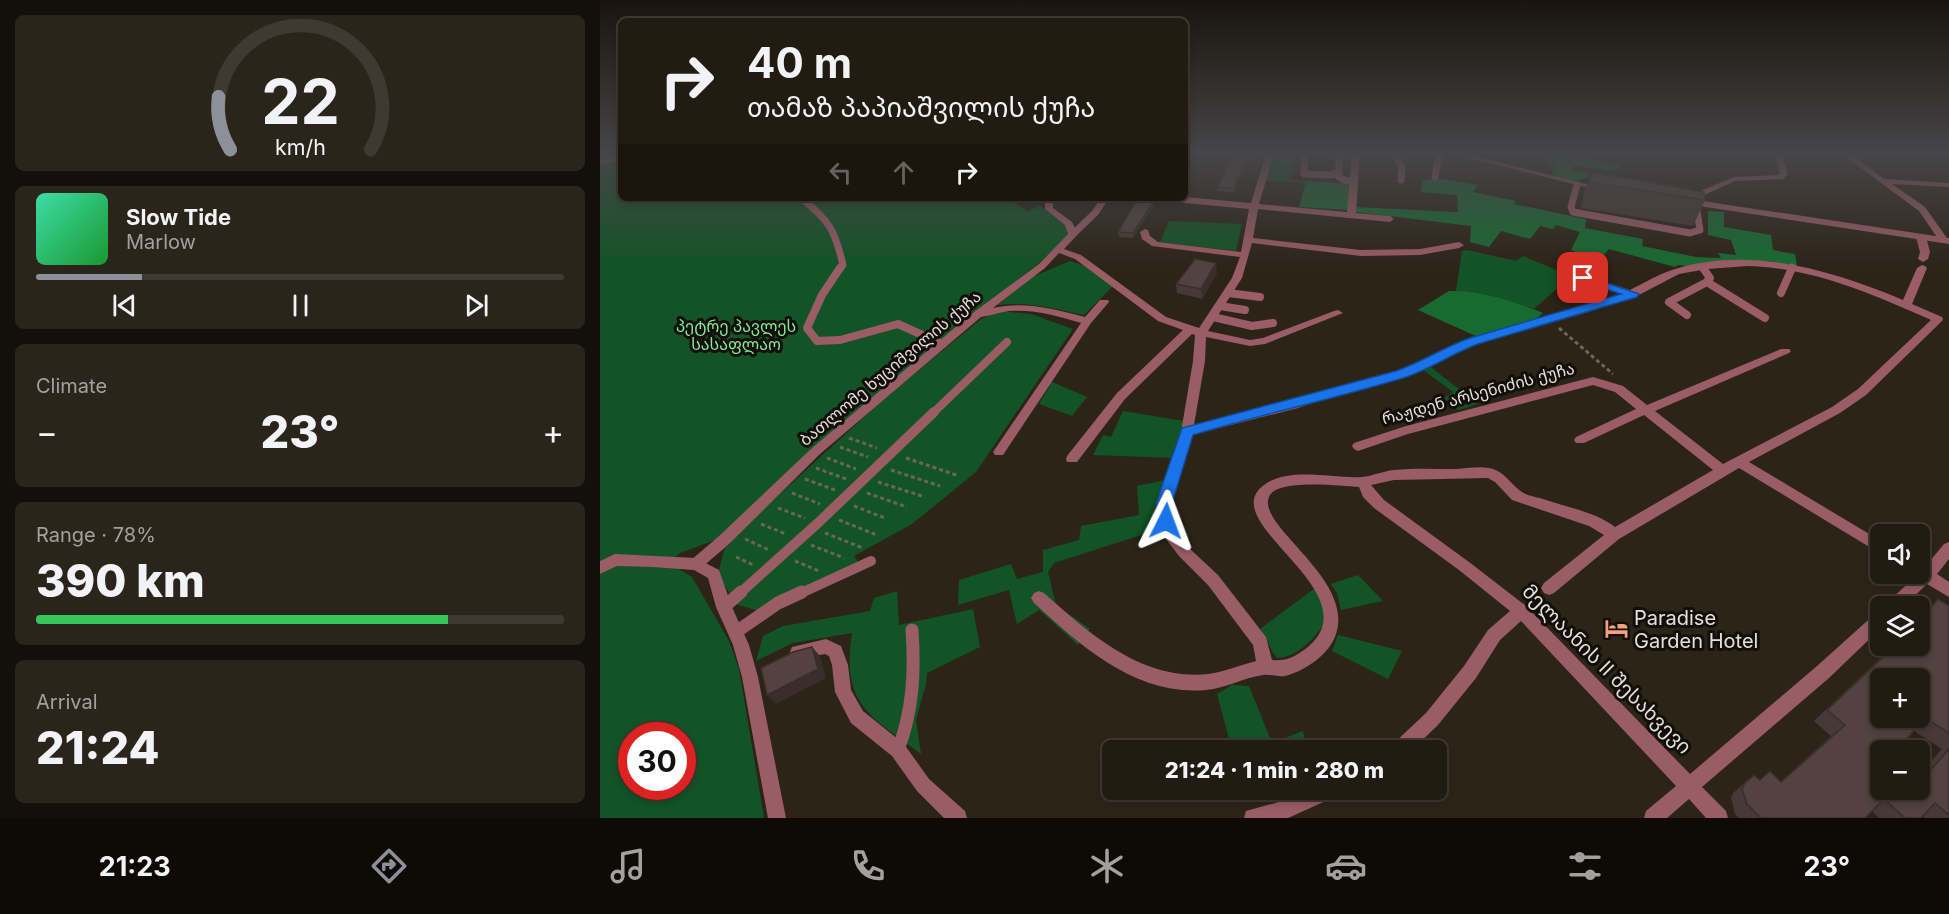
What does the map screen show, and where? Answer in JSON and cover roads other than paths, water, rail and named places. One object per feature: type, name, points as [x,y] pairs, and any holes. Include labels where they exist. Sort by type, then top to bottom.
[{"type":"street","points":[[1072,459],[1121,396],[1213,317],[1237,278],[1245,255],[1258,192]]},
{"type":"street","points":[[1351,215],[1352,192]]},
{"type":"street","points":[[1696,203],[1696,196],[1703,192]]},
{"type":"street","points":[[1897,192],[1922,209],[1947,241]]},
{"type":"street","points":[[1188,200],[1390,219]]},
{"type":"street","points":[[1674,200],[1947,241]]},
{"type":"street","points":[[1049,201],[1049,209],[1069,224],[1073,234]]},
{"type":"street","points":[[1145,232],[1145,237],[1155,244],[1245,255]]},
{"type":"street","name":"ბათლომე ხუციშვილის ქუჩა","points":[[696,564],[816,451],[974,317],[1042,266],[1073,234]]},
{"type":"street","points":[[1906,305],[1925,252],[1921,237]]},
{"type":"street","points":[[1248,240],[1360,253],[1420,252],[1459,245]]},
{"type":"street","points":[[1059,250],[1078,257],[1162,319],[1196,332],[1250,343],[1265,341],[1338,313]]},
{"type":"street","points":[[1187,432],[1399,375],[1429,364],[1453,349],[1633,294],[1669,274],[1703,268],[1749,263],[1792,267],[1906,305],[1938,319],[1862,392],[1836,410],[1723,471],[1614,535],[1549,588]]},
{"type":"street","points":[[1583,278],[1633,294]]},
{"type":"street","points":[[999,452],[1087,321],[1104,302]]},
{"type":"street","points":[[974,317],[1006,308],[1024,307],[1087,321]]},
{"type":"street","points":[[1196,332],[1187,432],[1164,503],[1166,521],[1171,535],[1184,552],[1213,580],[1260,642],[1266,667]]},
{"type":"street","points":[[1580,440],[1785,351]]},
{"type":"street","name":"რაჟდენ არსენიძის ქუჩა","points":[[1358,446],[1406,430],[1593,381],[1619,389],[1645,410]]},
{"type":"street","points":[[1645,410],[1723,471]]},
{"type":"street","points":[[1739,462],[1870,541]]},
{"type":"street","points":[[1039,598],[1080,635],[1135,669],[1161,679],[1187,683],[1208,682],[1266,667],[1286,668],[1304,659],[1319,646],[1329,633],[1332,619],[1327,594],[1263,516],[1260,502],[1263,492],[1270,486],[1303,480],[1363,482],[1394,475],[1490,473],[1500,478],[1517,496],[1594,522],[1614,535]]},
{"type":"street","name":"მელაანის II შესახვევი","points":[[1363,482],[1368,493],[1379,504],[1521,611],[1719,818]]},
{"type":"street","points":[[1930,566],[1949,548]]},
{"type":"street","points":[[600,568],[615,561],[696,564],[714,574],[750,677],[777,818]]},
{"type":"street","points":[[1930,578],[1949,590]]},
{"type":"street","points":[[1903,596],[1913,584]]},
{"type":"street","points":[[1410,740],[1432,719],[1470,672],[1494,635],[1521,611]]},
{"type":"street","points":[[1653,818],[1870,628]]},
{"type":"street","points":[[785,657],[814,647],[826,646],[835,651],[840,665],[843,692],[857,717],[898,750],[923,785],[958,818]]},
{"type":"street","points":[[750,677],[767,667]]},
{"type":"street","points":[[1253,818],[1287,809],[1308,800]]},
{"type":"lane","points":[[1575,192],[1571,207],[1573,212],[1690,234],[1700,230],[1696,203]]},
{"type":"lane","points":[[805,201],[825,217],[838,242],[843,265],[830,280],[815,305],[807,328],[818,340],[840,340],[898,324],[942,344]]},
{"type":"lane","points":[[1073,234],[1095,213],[1103,201]]},
{"type":"lane","points":[[1781,293],[1792,267]]},
{"type":"lane","points":[[1687,315],[1669,302],[1710,279],[1703,268]]},
{"type":"lane","points":[[1707,282],[1765,318]]},
{"type":"lane","points":[[1228,293],[1260,297]]},
{"type":"lane","points":[[1220,306],[1245,310]]},
{"type":"lane","points":[[1213,317],[1252,326],[1273,323]]},
{"type":"lane","points":[[724,608],[815,526],[1007,342]]},
{"type":"lane","points":[[736,632],[778,603],[871,561]]},
{"type":"lane","points":[[898,750],[914,704],[916,674],[912,630]]},
{"type":"place","name":"Paradise Garden Hotel","points":[[1616,629]]},
{"type":"park label","name":"პეტრე პავლეს სასაფლაო","points":[[736,335]]}]
